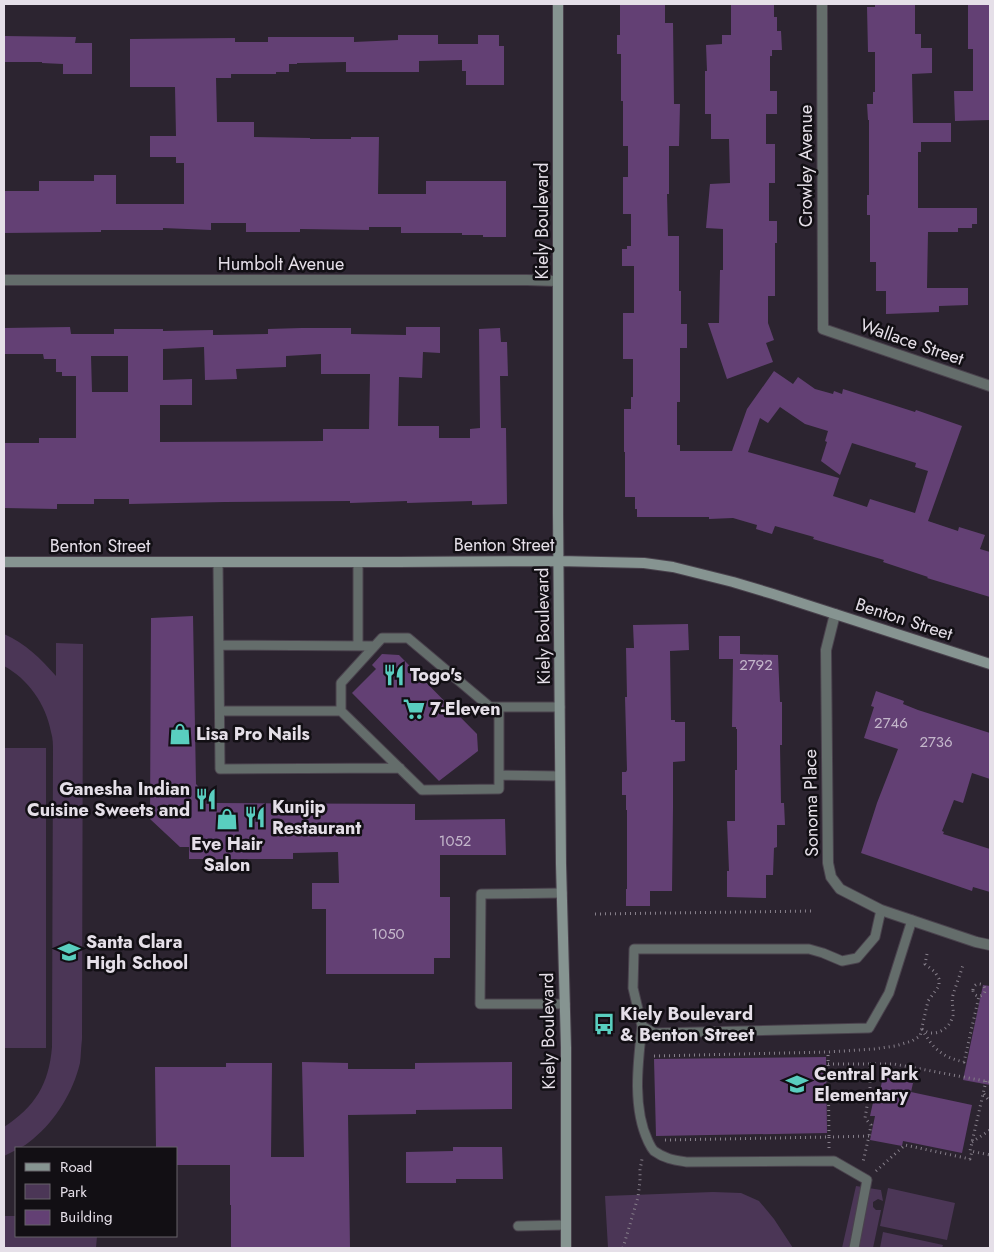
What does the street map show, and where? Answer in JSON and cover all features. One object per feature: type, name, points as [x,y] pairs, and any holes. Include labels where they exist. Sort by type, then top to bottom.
[{"type":"main road","name":"Kiely Boulevard","points":[[558,4],[560,776],[566,1248]]},
{"type":"main road","name":"Benton Street","points":[[4,562],[559,561],[644,563],[673,567],[741,584],[990,664]]},
{"type":"street","name":"Crowley Avenue","points":[[822,4],[824,328]]},
{"type":"street","name":"Humbolt Avenue","points":[[4,280],[558,281]]},
{"type":"street","name":"Wallace Street","points":[[824,328],[990,386]]},
{"type":"street","name":"Sonoma Place","points":[[835,614],[826,650],[828,863],[831,877],[840,889],[881,910],[990,945]]},
{"type":"lane","points":[[218,562],[220,769],[400,768]]},
{"type":"lane","points":[[358,562],[358,646]]},
{"type":"lane","points":[[341,711],[341,683],[382,638],[408,638],[490,707],[560,707]]},
{"type":"lane","points":[[219,646],[374,646]]},
{"type":"lane","points":[[220,711],[341,711],[422,790],[499,789],[499,707]]},
{"type":"lane","points":[[499,775],[560,776]]},
{"type":"lane","points":[[562,893],[481,894],[480,1004],[564,1004]]},
{"type":"lane","points":[[854,1248],[863,1178],[834,1161],[687,1162],[668,1159],[652,1150],[643,1130],[639,1112],[638,1062],[642,1026],[633,988],[634,948],[809,949],[842,961],[857,958],[875,937],[881,910]]},
{"type":"lane","points":[[642,1026],[654,1033],[868,1028],[889,993],[912,920]]},
{"type":"lane","points":[[518,1226],[566,1225]]},
{"type":"path","points":[[595,914],[814,911]]},
{"type":"path","points":[[964,965],[951,1004],[953,1014],[951,1021],[944,1030],[938,1032],[930,1033],[922,1029],[928,1041],[937,1051],[951,1059],[964,1062],[978,996]]},
{"type":"path","points":[[828,1052],[829,1137]]},
{"type":"path","points":[[828,1064],[894,1064],[988,1082],[983,1094],[970,1151],[972,1151],[970,1159],[905,1145],[863,1178]]},
{"type":"path","points":[[863,1178],[871,1124],[865,1118],[870,1089],[870,1064]]},
{"type":"path","points":[[983,1094],[990,1102]]},
{"type":"path","points":[[972,1142],[990,1130]]},
{"type":"path","points":[[660,1140],[869,1136]]},
{"type":"path","points":[[623,1248],[638,1197],[643,1156],[650,1143]]},
{"type":"path","points":[[972,1151],[990,1155]]},
{"type":"green space","points":[[4,634],[32,652],[56,676],[56,643],[83,644],[82,1039],[80,1063],[68,1095],[49,1123],[27,1144],[15,1147],[15,1150],[4,1156],[4,1127],[32,1103],[44,1083],[48,1072],[52,1047],[53,752],[49,722],[35,693],[13,671],[4,666]]},
{"type":"green space","points":[[4,748],[46,748],[46,1048],[4,1048]]},
{"type":"green space","points":[[856,1186],[881,1190],[883,1201],[878,1199],[873,1202],[873,1207],[876,1210],[881,1210],[873,1248],[842,1248]]},
{"type":"green space","points":[[888,1188],[955,1203],[947,1240],[880,1226]]},
{"type":"green space","points":[[713,1192],[741,1193],[759,1201],[774,1219],[793,1248],[608,1248],[605,1196]]},
{"type":"green space","points":[[4,1216],[15,1216],[15,1237],[97,1237],[96,1248],[4,1248]]},
{"type":"green space","points":[[883,1232],[943,1245],[942,1248],[880,1248]]},
{"type":"building","points":[[620,4],[665,4],[665,23],[673,23],[674,104],[680,104],[679,146],[669,146],[669,194],[667,194],[668,236],[679,236],[681,324],[687,324],[687,348],[680,348],[680,402],[677,402],[677,445],[680,445],[680,451],[732,451],[747,409],[774,371],[793,384],[798,377],[815,389],[833,394],[834,391],[842,394],[843,389],[915,412],[916,410],[962,426],[928,521],[958,531],[959,527],[985,535],[980,549],[990,552],[990,597],[927,578],[883,562],[884,560],[775,526],[772,534],[756,529],[757,525],[733,518],[637,517],[635,497],[625,497],[624,409],[631,409],[631,397],[633,397],[633,359],[623,359],[623,313],[634,313],[634,266],[622,266],[622,249],[627,249],[627,246],[631,246],[631,214],[623,214],[623,177],[628,177],[628,146],[623,146],[621,54],[617,54],[617,35],[620,35]],"holes":[[[780,407],[805,424],[828,431],[825,441],[827,442],[821,461],[840,475],[852,443],[916,463],[915,467],[928,471],[915,513],[870,499],[867,507],[833,496],[839,478],[748,452],[760,418],[768,423]]]},
{"type":"building","points":[[731,4],[774,4],[774,17],[777,17],[777,31],[781,31],[782,50],[772,50],[772,56],[770,56],[770,91],[777,91],[777,114],[766,114],[766,144],[775,144],[775,183],[769,183],[769,221],[777,221],[775,296],[768,296],[768,323],[774,340],[766,343],[773,362],[727,379],[708,323],[719,323],[720,270],[723,270],[723,229],[706,228],[710,184],[730,183],[729,139],[711,139],[711,114],[705,114],[705,71],[707,71],[706,45],[722,44],[722,35],[731,35]]},
{"type":"building","points":[[875,4],[915,4],[915,34],[921,34],[921,48],[932,48],[932,73],[912,74],[913,123],[951,123],[951,142],[921,142],[921,152],[918,152],[918,208],[977,208],[977,224],[972,224],[972,228],[958,228],[958,232],[928,232],[927,288],[968,288],[968,305],[939,306],[939,312],[886,314],[886,291],[876,291],[876,262],[870,262],[870,215],[867,215],[867,195],[869,195],[869,120],[867,104],[873,104],[873,92],[875,92],[875,52],[868,52],[867,7],[875,7]]},
{"type":"building","points":[[968,4],[990,4],[990,120],[955,121],[954,91],[973,91],[973,49],[968,49]]},
{"type":"building","points":[[398,35],[438,35],[438,44],[478,44],[478,35],[499,35],[499,46],[504,46],[504,85],[466,85],[466,71],[462,71],[462,60],[419,61],[419,72],[346,72],[346,62],[289,64],[289,72],[276,72],[276,74],[231,74],[231,78],[216,78],[217,122],[254,122],[254,137],[351,139],[351,137],[379,137],[378,194],[426,194],[426,181],[506,181],[506,237],[483,237],[483,235],[462,235],[462,233],[401,233],[401,227],[369,227],[369,230],[300,229],[300,232],[246,232],[246,223],[211,223],[211,230],[163,228],[163,230],[101,230],[101,232],[4,233],[4,191],[39,191],[39,181],[94,181],[94,175],[116,175],[116,204],[184,204],[184,163],[176,163],[176,157],[150,157],[150,136],[176,136],[175,87],[130,87],[130,39],[235,38],[235,42],[268,42],[268,37],[354,37],[354,42],[398,40]]},
{"type":"building","points":[[4,36],[76,37],[75,43],[92,43],[92,74],[63,74],[63,64],[4,62]]},
{"type":"building","points":[[70,327],[71,334],[114,334],[114,329],[163,329],[163,331],[213,330],[213,335],[268,334],[268,329],[351,328],[351,334],[406,335],[406,327],[440,327],[440,353],[423,352],[422,378],[399,377],[398,426],[439,426],[439,438],[470,438],[470,429],[480,428],[479,329],[500,328],[501,342],[507,342],[508,376],[500,376],[501,428],[506,428],[507,504],[472,505],[472,501],[350,503],[350,501],[129,504],[129,499],[94,499],[94,504],[57,504],[57,509],[4,508],[4,443],[39,443],[39,438],[76,438],[76,376],[62,376],[62,372],[56,372],[56,359],[44,359],[43,354],[4,354],[4,328]],"holes":[[[204,347],[205,380],[237,379],[236,369],[286,367],[286,356],[321,354],[321,374],[370,374],[369,429],[323,429],[323,441],[160,442],[160,405],[192,405],[192,379],[163,380],[163,349]],[[91,356],[128,356],[128,392],[92,392]]]},
{"type":"building","points":[[193,616],[196,784],[214,803],[415,804],[415,820],[505,819],[506,855],[440,855],[440,897],[450,897],[450,958],[434,958],[434,974],[326,974],[326,909],[312,909],[312,883],[339,883],[338,852],[293,853],[293,859],[189,859],[189,847],[180,847],[150,819],[151,618]]},
{"type":"building","points":[[688,624],[689,650],[670,651],[671,720],[685,722],[685,761],[673,762],[672,891],[650,891],[650,906],[626,906],[627,810],[626,795],[622,795],[622,772],[627,770],[626,648],[634,648],[633,625]]},
{"type":"building","points":[[719,636],[740,636],[740,654],[778,655],[780,702],[782,702],[782,745],[780,745],[781,803],[784,803],[785,825],[777,825],[777,847],[774,848],[773,875],[766,875],[766,898],[727,897],[727,871],[729,871],[727,821],[735,821],[737,729],[732,727],[733,659],[719,659]]},
{"type":"building","points":[[382,654],[399,655],[477,734],[478,751],[439,781],[352,693],[376,669],[372,665]]},
{"type":"building","points":[[876,691],[904,701],[903,704],[918,710],[990,733],[990,779],[972,773],[963,803],[954,800],[942,831],[944,832],[943,834],[990,849],[990,892],[973,887],[972,891],[861,853],[877,803],[898,749],[864,738],[874,707],[871,706]]},
{"type":"building","points":[[983,985],[990,986],[990,1085],[963,1080]]},
{"type":"building","points":[[826,1057],[827,1133],[656,1136],[654,1059]]},
{"type":"building","points":[[302,1062],[348,1063],[348,1069],[415,1069],[415,1063],[512,1062],[512,1109],[416,1110],[416,1114],[348,1115],[350,1248],[231,1248],[230,1165],[178,1165],[178,1147],[156,1147],[155,1067],[226,1067],[226,1063],[272,1063],[271,1157],[304,1157]]},
{"type":"building","points":[[883,1077],[913,1083],[911,1092],[972,1105],[962,1153],[903,1141],[902,1146],[870,1140],[875,1116],[870,1116],[874,1098],[878,1099]]},
{"type":"building","points":[[453,1147],[502,1147],[503,1179],[456,1179],[456,1183],[406,1183],[406,1152],[453,1151]]},
{"type":"place","name":"Togo's","points":[[394,675]]},
{"type":"place","name":"7-Eleven","points":[[414,709]]},
{"type":"place","name":"Lisa Pro Nails","points":[[180,734]]},
{"type":"place","name":"Ganesha Indian Cuisine Sweets and","points":[[206,799]]},
{"type":"place","name":"Kunjip Restaurant","points":[[255,817]]},
{"type":"place","name":"Eve Hair Salon","points":[[227,819]]},
{"type":"place","name":"Santa Clara High School","points":[[69,952]]},
{"type":"place","name":"Kiely Boulevard & Benton Street","points":[[604,1024]]},
{"type":"place","name":"Central Park Elementary","points":[[797,1084]]}]
